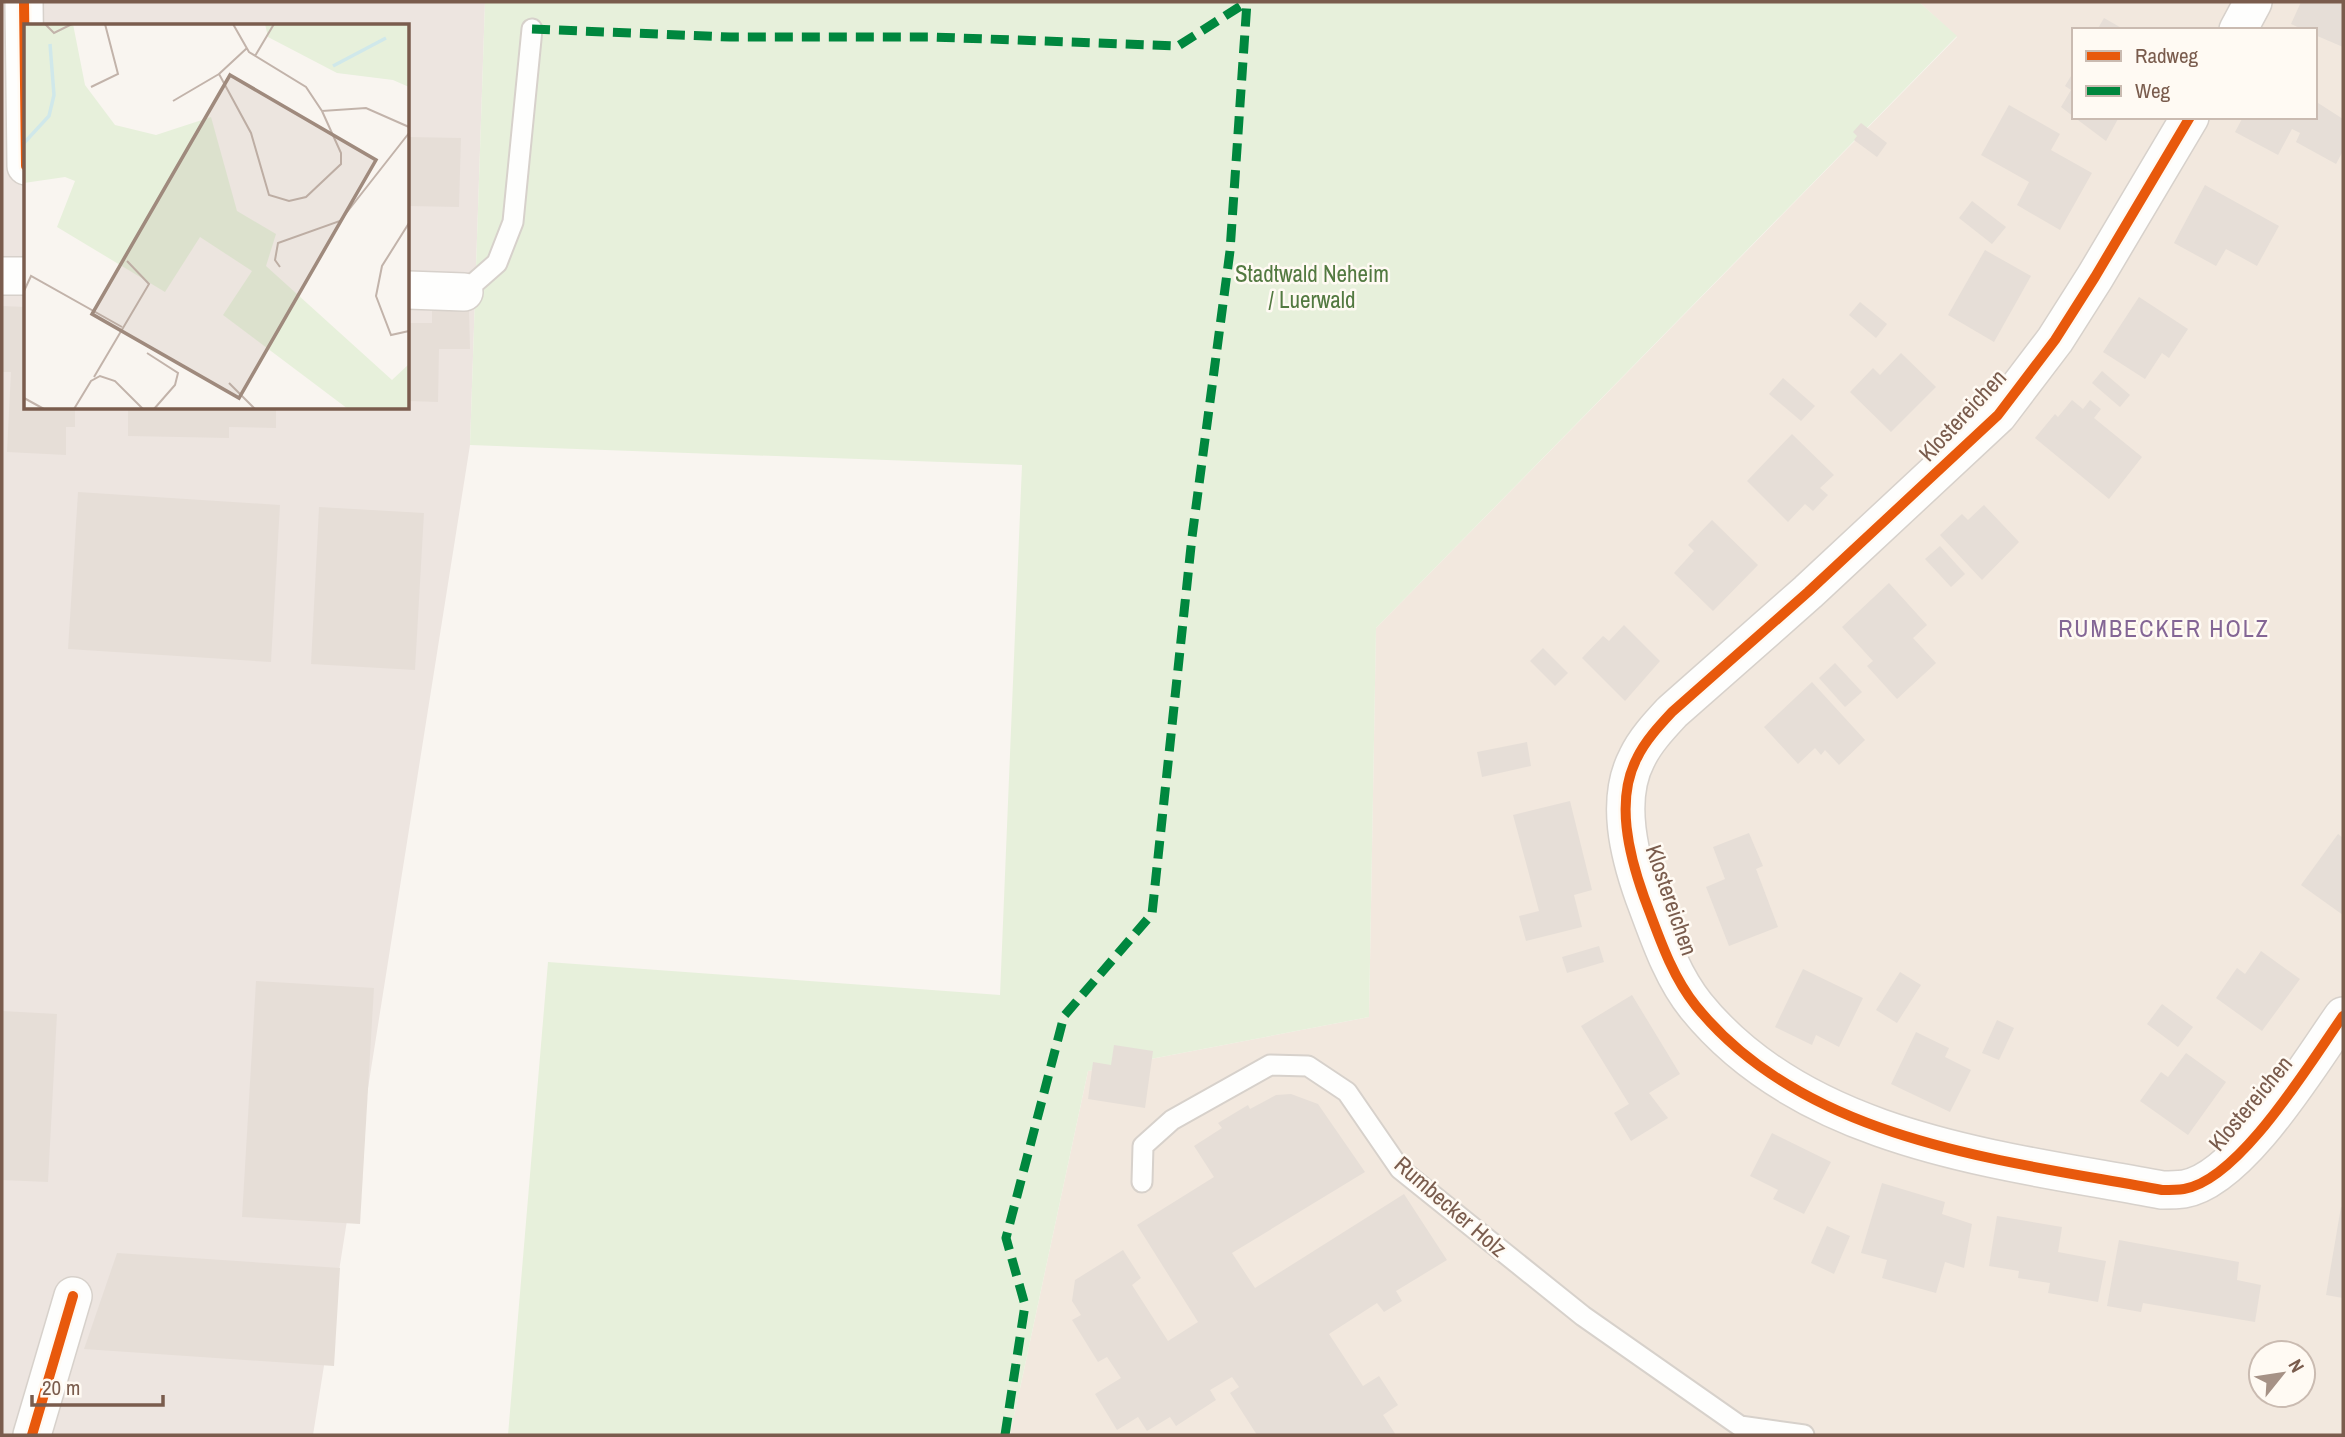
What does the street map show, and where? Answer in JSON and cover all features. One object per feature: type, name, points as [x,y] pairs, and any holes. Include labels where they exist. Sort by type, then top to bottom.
[{"type":"street","points":[[24,2],[24,24]]},
{"type":"street","points":[[2239,28],[2253,2]]},
{"type":"street","name":"Klostereichen","points":[[2189,119],[2055,340],[1998,415],[1808,592],[1672,712],[1653,734],[1637,757],[1629,776],[1627,829],[1636,873],[1673,969],[1694,1005],[1772,1077],[1840,1110],[1925,1144],[2162,1190],[2186,1189],[2218,1172],[2245,1148],[2343,1016]]},
{"type":"street","points":[[2,276],[24,276]]},
{"type":"street","points":[[410,290],[464,292]]},
{"type":"street","points":[[32,1435],[73,1296]]},
{"type":"lane","points":[[464,292],[497,263],[513,222],[532,29]]},
{"type":"lane","name":"Rumbecker Holz","points":[[1142,1182],[1143,1146],[1172,1120],[1270,1065],[1308,1066],[1347,1092],[1400,1169],[1583,1316],[1740,1426],[1804,1435]]},
{"type":"shaded area","points":[[2,2],[485,2],[470,445],[313,1435],[2,1435]]},
{"type":"shaded area","points":[[1919,2],[2343,2],[2343,1435],[1010,1435],[1088,1071],[1369,1017],[1376,628],[1957,37]]},
{"type":"green space","name":"Stadtwald Neheim / Luerwald","points":[[485,2],[1919,2],[1957,36],[1376,628],[1369,1017],[1088,1071],[1010,1435],[508,1435],[548,962],[1000,995],[1022,465],[470,445]]},
{"type":"building","points":[[2301,2],[2343,2],[2343,47],[2317,36],[2317,28],[2300,28],[2291,24]]},
{"type":"building","points":[[2104,18],[2122,28],[2098,28]]},
{"type":"building","points":[[2072,74],[2072,115],[2061,107],[2071,90],[2065,86]]},
{"type":"building","points":[[2317,102],[2343,119],[2343,151],[2336,164],[2296,142],[2300,133],[2292,129],[2278,155],[2235,132],[2242,119],[2317,119]]},
{"type":"building","points":[[2009,105],[2060,134],[2051,150],[2092,173],[2060,230],[2017,205],[2029,182],[1981,155]]},
{"type":"building","points":[[2077,119],[2118,119],[2106,141]]},
{"type":"building","points":[[1861,123],[1887,143],[1877,157],[1854,140],[1857,136],[1853,132]]},
{"type":"building","points":[[410,137],[461,138],[459,207],[410,206]]},
{"type":"building","points":[[2205,185],[2279,226],[2257,266],[2226,249],[2216,266],[2174,243]]},
{"type":"building","points":[[1972,201],[2006,227],[1992,244],[1959,218]]},
{"type":"building","points":[[1985,250],[2031,276],[1994,342],[1948,315]]},
{"type":"building","points":[[2139,297],[2188,329],[2169,358],[2162,353],[2145,379],[2103,352]]},
{"type":"building","points":[[1860,302],[1887,324],[1876,338],[1849,315]]},
{"type":"building","points":[[2,306],[24,307],[24,410],[75,410],[75,427],[66,427],[66,455],[7,452],[11,372],[2,372]]},
{"type":"building","points":[[469,310],[470,349],[439,349],[438,402],[410,401],[410,323],[432,323],[432,311]]},
{"type":"building","points":[[1901,353],[1936,387],[1891,432],[1850,392],[1873,368],[1880,375]]},
{"type":"building","points":[[2102,371],[2130,395],[2120,407],[2092,383]]},
{"type":"building","points":[[1783,378],[1815,406],[1801,421],[1769,394]]},
{"type":"building","points":[[2072,400],[2083,409],[2090,400],[2101,409],[2094,418],[2142,457],[2109,499],[2035,438],[2055,414],[2058,417]]},
{"type":"building","points":[[128,410],[276,410],[276,428],[229,427],[229,438],[128,436]]},
{"type":"building","points":[[1792,434],[1834,475],[1820,488],[1828,495],[1813,511],[1805,504],[1788,522],[1747,481]]},
{"type":"building","points":[[78,492],[280,505],[271,662],[68,649]]},
{"type":"building","points":[[1984,505],[2019,542],[1982,580],[1940,535],[1962,514],[1968,520]]},
{"type":"building","points":[[319,507],[424,513],[415,670],[311,664]]},
{"type":"building","points":[[1712,520],[1758,565],[1713,611],[1674,573],[1694,551],[1688,545]]},
{"type":"building","points":[[1940,546],[1965,574],[1951,587],[1925,559]]},
{"type":"building","points":[[1889,583],[1927,625],[1913,638],[1936,663],[1897,699],[1867,666],[1873,661],[1842,627]]},
{"type":"building","points":[[1624,625],[1660,661],[1625,701],[1582,658],[1603,636],[1609,641]]},
{"type":"building","points":[[1543,648],[1568,673],[1555,686],[1530,661]]},
{"type":"building","points":[[1835,663],[1862,692],[1845,707],[1819,678]]},
{"type":"building","points":[[1812,682],[1865,740],[1839,765],[1825,750],[1821,755],[1815,748],[1798,764],[1764,727]]},
{"type":"building","points":[[1527,742],[1531,766],[1482,777],[1477,752]]},
{"type":"building","points":[[1570,801],[1592,890],[1574,895],[1582,927],[1526,941],[1519,916],[1539,911],[1513,815]]},
{"type":"building","points":[[1749,833],[1763,866],[1756,869],[1778,927],[1729,946],[1706,887],[1725,879],[1713,847]]},
{"type":"building","points":[[2338,834],[2343,838],[2343,915],[2301,885]]},
{"type":"building","points":[[1599,946],[1604,962],[1567,973],[1562,957]]},
{"type":"building","points":[[2261,951],[2300,979],[2262,1031],[2216,998],[2237,968],[2245,974]]},
{"type":"building","points":[[1803,969],[1863,998],[1839,1047],[1816,1035],[1812,1045],[1775,1027]]},
{"type":"building","points":[[1900,972],[1921,985],[1897,1023],[1876,1010]]},
{"type":"building","points":[[256,981],[374,988],[360,1224],[242,1217]]},
{"type":"building","points":[[1632,995],[1680,1074],[1649,1093],[1668,1118],[1631,1141],[1614,1113],[1629,1104],[1581,1026]]},
{"type":"building","points":[[2162,1004],[2193,1027],[2178,1047],[2147,1024]]},
{"type":"building","points":[[2,1011],[57,1014],[48,1182],[2,1180]]},
{"type":"building","points":[[1997,1020],[2014,1028],[1999,1060],[1982,1053]]},
{"type":"building","points":[[1916,1032],[1949,1048],[1945,1057],[1971,1070],[1950,1112],[1891,1084]]},
{"type":"building","points":[[1114,1045],[1153,1051],[1145,1108],[1088,1099],[1093,1062],[1111,1065]]},
{"type":"building","points":[[2186,1053],[2226,1082],[2188,1135],[2140,1101],[2161,1072],[2168,1077]]},
{"type":"building","points":[[1291,1094],[1318,1104],[1365,1172],[1232,1253],[1255,1288],[1404,1194],[1447,1260],[1396,1291],[1402,1301],[1384,1312],[1377,1303],[1329,1334],[1363,1386],[1379,1376],[1398,1405],[1383,1415],[1396,1435],[1257,1435],[1230,1393],[1239,1387],[1232,1377],[1210,1390],[1216,1400],[1176,1426],[1170,1417],[1147,1431],[1138,1417],[1117,1430],[1095,1394],[1121,1378],[1107,1357],[1098,1362],[1072,1320],[1081,1315],[1072,1301],[1075,1280],[1123,1250],[1141,1278],[1132,1285],[1168,1341],[1198,1322],[1137,1225],[1214,1177],[1194,1146],[1222,1128],[1218,1123],[1248,1105],[1250,1109],[1276,1095]]},
{"type":"building","points":[[1772,1133],[1831,1162],[1804,1214],[1773,1199],[1778,1190],[1750,1176]]},
{"type":"building","points":[[1882,1183],[1945,1202],[1942,1214],[1972,1224],[1964,1268],[1945,1262],[1936,1293],[1882,1278],[1887,1260],[1861,1253]]},
{"type":"building","points":[[2341,1207],[2343,1208],[2343,1298],[2326,1295]]},
{"type":"building","points":[[1997,1216],[2062,1227],[2058,1252],[2106,1261],[2098,1302],[2048,1293],[2050,1283],[2018,1278],[2019,1271],[1989,1266]]},
{"type":"building","points":[[1827,1226],[1850,1236],[1834,1274],[1811,1263]]},
{"type":"building","points":[[2119,1240],[2239,1262],[2237,1280],[2261,1285],[2255,1322],[2143,1303],[2141,1312],[2107,1306]]},
{"type":"building","points":[[117,1253],[340,1268],[334,1366],[84,1349]]},
{"type":"marked path","points":[[532,29],[730,37],[933,37],[1178,46],[1247,2]]},
{"type":"marked path","points":[[1005,1435],[1025,1305],[1006,1238],[1064,1016],[1152,914],[1192,537],[1230,251],[1247,2]]},
{"type":"cycle path","points":[[24,2],[24,24]]},
{"type":"cycle path","points":[[2189,119],[2055,340],[1998,415],[1657,728],[1630,774],[1626,809],[1629,846],[1644,897],[1679,981],[1696,1006],[1741,1052],[1793,1088],[1850,1116],[1911,1138],[1974,1154],[2162,1190],[2184,1189],[2206,1181],[2228,1164],[2272,1116],[2343,1016]]},
{"type":"cycle path","points":[[32,1435],[73,1296]]},
{"type":"district","name":"RUMBECKER HOLZ","points":[[2164,628]]}]
